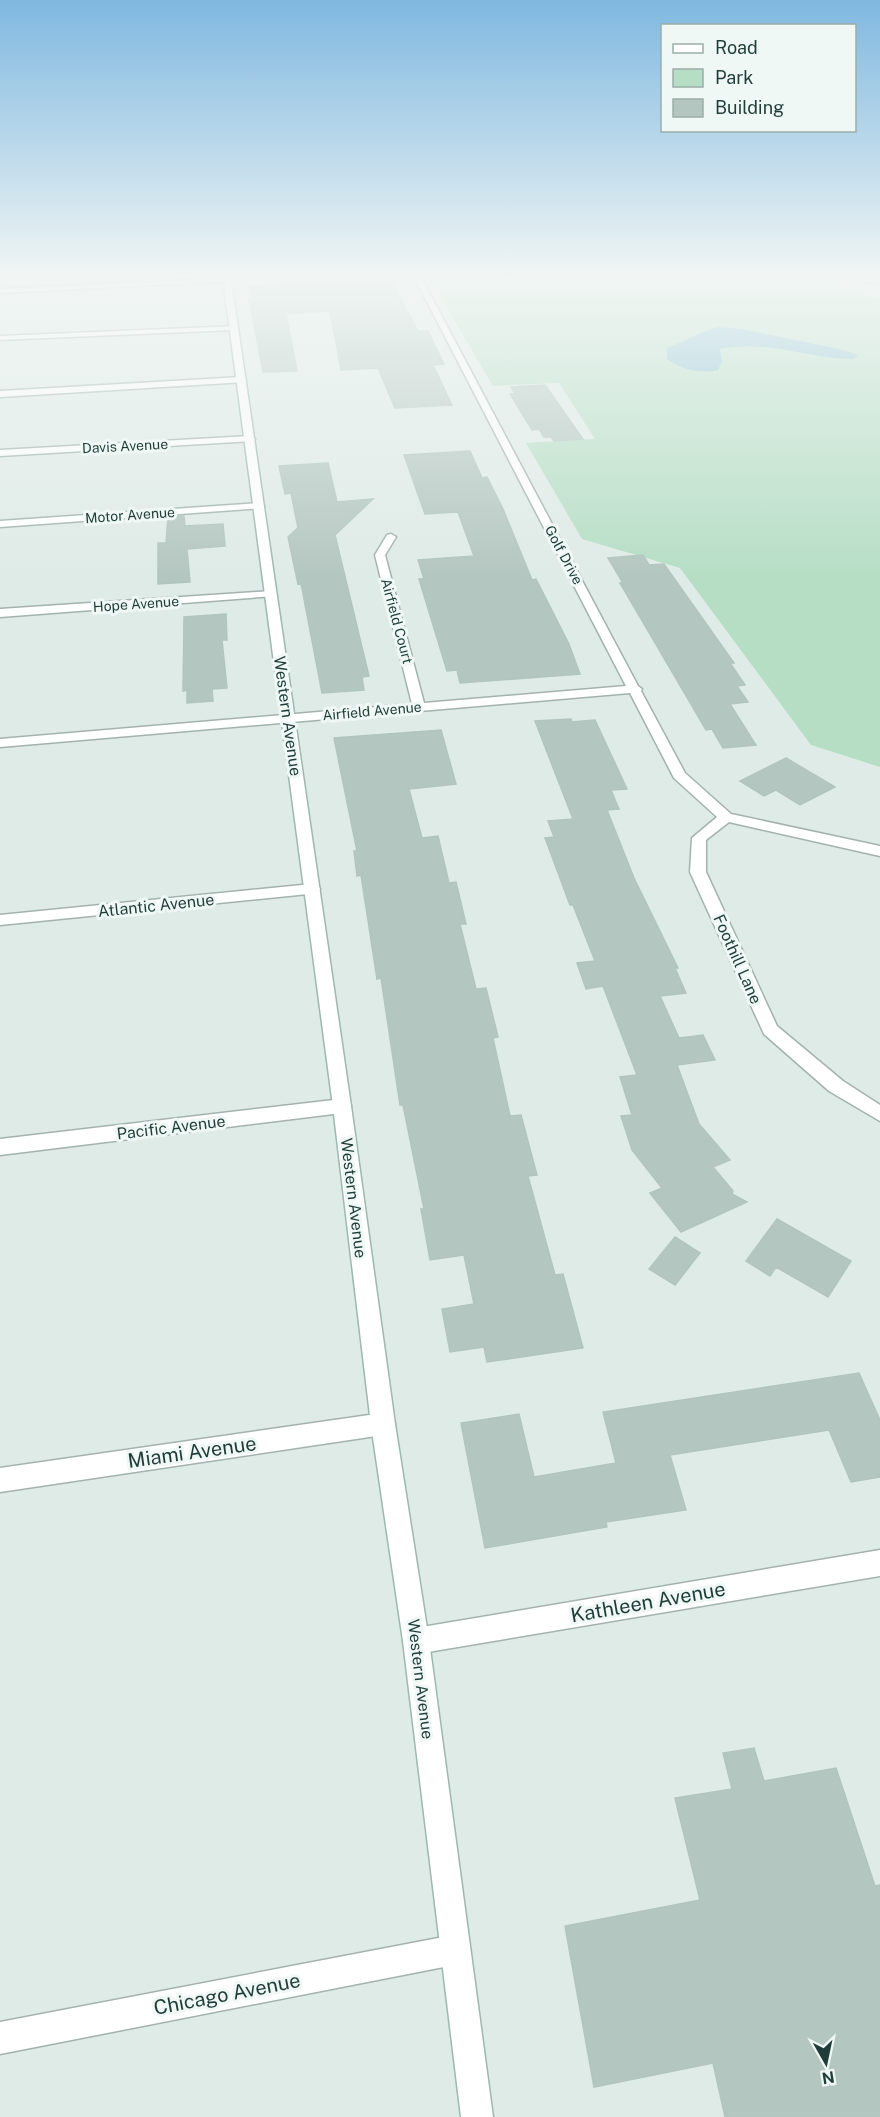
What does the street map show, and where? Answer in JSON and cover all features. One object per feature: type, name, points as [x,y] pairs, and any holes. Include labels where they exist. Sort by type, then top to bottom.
[{"type":"street","name":"Golf Drive","points":[[471,378],[636,689],[679,775],[726,817]]},
{"type":"street","points":[[0,394],[242,380]]},
{"type":"street","name":"Western Avenue","points":[[242,380],[342,1106],[383,1424],[417,1641],[454,1950],[477,2117]]},
{"type":"street","name":"Davis Avenue","points":[[0,453],[250,440]]},
{"type":"street","name":"Motor Avenue","points":[[0,524],[259,506]]},
{"type":"street","name":"Airfield Court","points":[[392,537],[380,555],[419,707]]},
{"type":"street","name":"Hope Avenue","points":[[0,613],[271,594]]},
{"type":"street","name":"Airfield Avenue","points":[[0,743],[636,689]]},
{"type":"street","points":[[726,817],[880,851]]},
{"type":"street","name":"Foothill Lane","points":[[726,817],[699,838],[698,872],[770,1030],[836,1086],[880,1114]]},
{"type":"street","name":"Atlantic Avenue","points":[[0,921],[312,890]]},
{"type":"street","name":"Pacific Avenue","points":[[0,1147],[342,1106]]},
{"type":"street","name":"Miami Avenue","points":[[0,1480],[383,1424]]},
{"type":"street","name":"Kathleen Avenue","points":[[417,1641],[880,1563]]},
{"type":"street","name":"Chicago Avenue","points":[[0,2038],[454,1950]]},
{"type":"green space","points":[[488,378],[880,378],[880,767],[811,745],[680,568],[582,539],[526,443],[595,439],[559,383],[493,386]]},
{"type":"building","points":[[382,378],[439,378],[452,405],[395,408]]},
{"type":"building","points":[[545,385],[583,439],[554,441],[551,437],[544,437],[539,429],[532,430],[510,394],[515,394],[511,387]]},
{"type":"building","points":[[470,451],[482,478],[487,477],[503,509],[532,580],[536,579],[569,644],[580,674],[460,683],[457,670],[447,671],[419,579],[424,579],[418,560],[474,556],[458,512],[425,514],[404,455]]},
{"type":"building","points":[[328,463],[337,502],[373,499],[335,535],[369,676],[362,677],[364,690],[322,693],[301,583],[298,584],[288,537],[298,528],[291,493],[285,494],[279,466]]},
{"type":"building","points":[[184,516],[185,526],[223,524],[225,546],[187,549],[190,582],[158,584],[158,543],[166,543],[168,517]]},
{"type":"building","points":[[643,555],[649,565],[664,564],[734,663],[730,663],[745,685],[737,686],[748,702],[730,704],[756,745],[723,748],[712,729],[706,730],[620,583],[623,583],[608,558]]},
{"type":"building","points":[[226,614],[227,640],[222,640],[227,688],[212,689],[213,701],[187,703],[187,690],[183,691],[184,617]]},
{"type":"building","points":[[571,719],[572,722],[595,720],[627,789],[611,790],[619,809],[607,810],[634,878],[678,968],[675,968],[686,993],[660,996],[679,1038],[703,1035],[715,1060],[677,1065],[699,1124],[730,1160],[713,1167],[733,1191],[732,1194],[747,1202],[681,1232],[650,1193],[662,1188],[632,1150],[621,1116],[632,1115],[620,1077],[637,1075],[603,986],[586,989],[577,963],[595,961],[573,905],[570,905],[545,838],[554,837],[548,821],[573,819],[535,721]]},
{"type":"building","points":[[441,730],[456,784],[409,789],[422,838],[438,836],[449,883],[456,882],[466,924],[460,924],[476,989],[486,988],[498,1037],[493,1038],[510,1116],[521,1115],[537,1175],[528,1176],[555,1275],[563,1274],[583,1348],[487,1362],[484,1347],[450,1352],[442,1309],[474,1304],[464,1255],[430,1260],[421,1209],[424,1209],[403,1105],[400,1105],[381,978],[377,979],[361,875],[357,876],[354,851],[357,851],[334,738]]},
{"type":"building","points":[[786,758],[835,787],[800,805],[776,790],[764,796],[740,781]]},
{"type":"building","points":[[777,1219],[851,1261],[828,1297],[776,1267],[770,1276],[746,1261]]},
{"type":"building","points":[[675,1237],[700,1253],[675,1285],[649,1269]]},
{"type":"building","points":[[859,1373],[880,1420],[880,1477],[851,1482],[829,1430],[670,1455],[686,1510],[606,1522],[607,1527],[485,1548],[461,1423],[519,1414],[534,1477],[616,1463],[603,1412]]},
{"type":"building","points":[[754,1748],[764,1781],[836,1768],[875,1886],[880,1885],[880,2117],[725,2117],[713,2063],[594,2087],[565,1926],[700,1900],[675,1798],[732,1789],[723,1753]]}]
